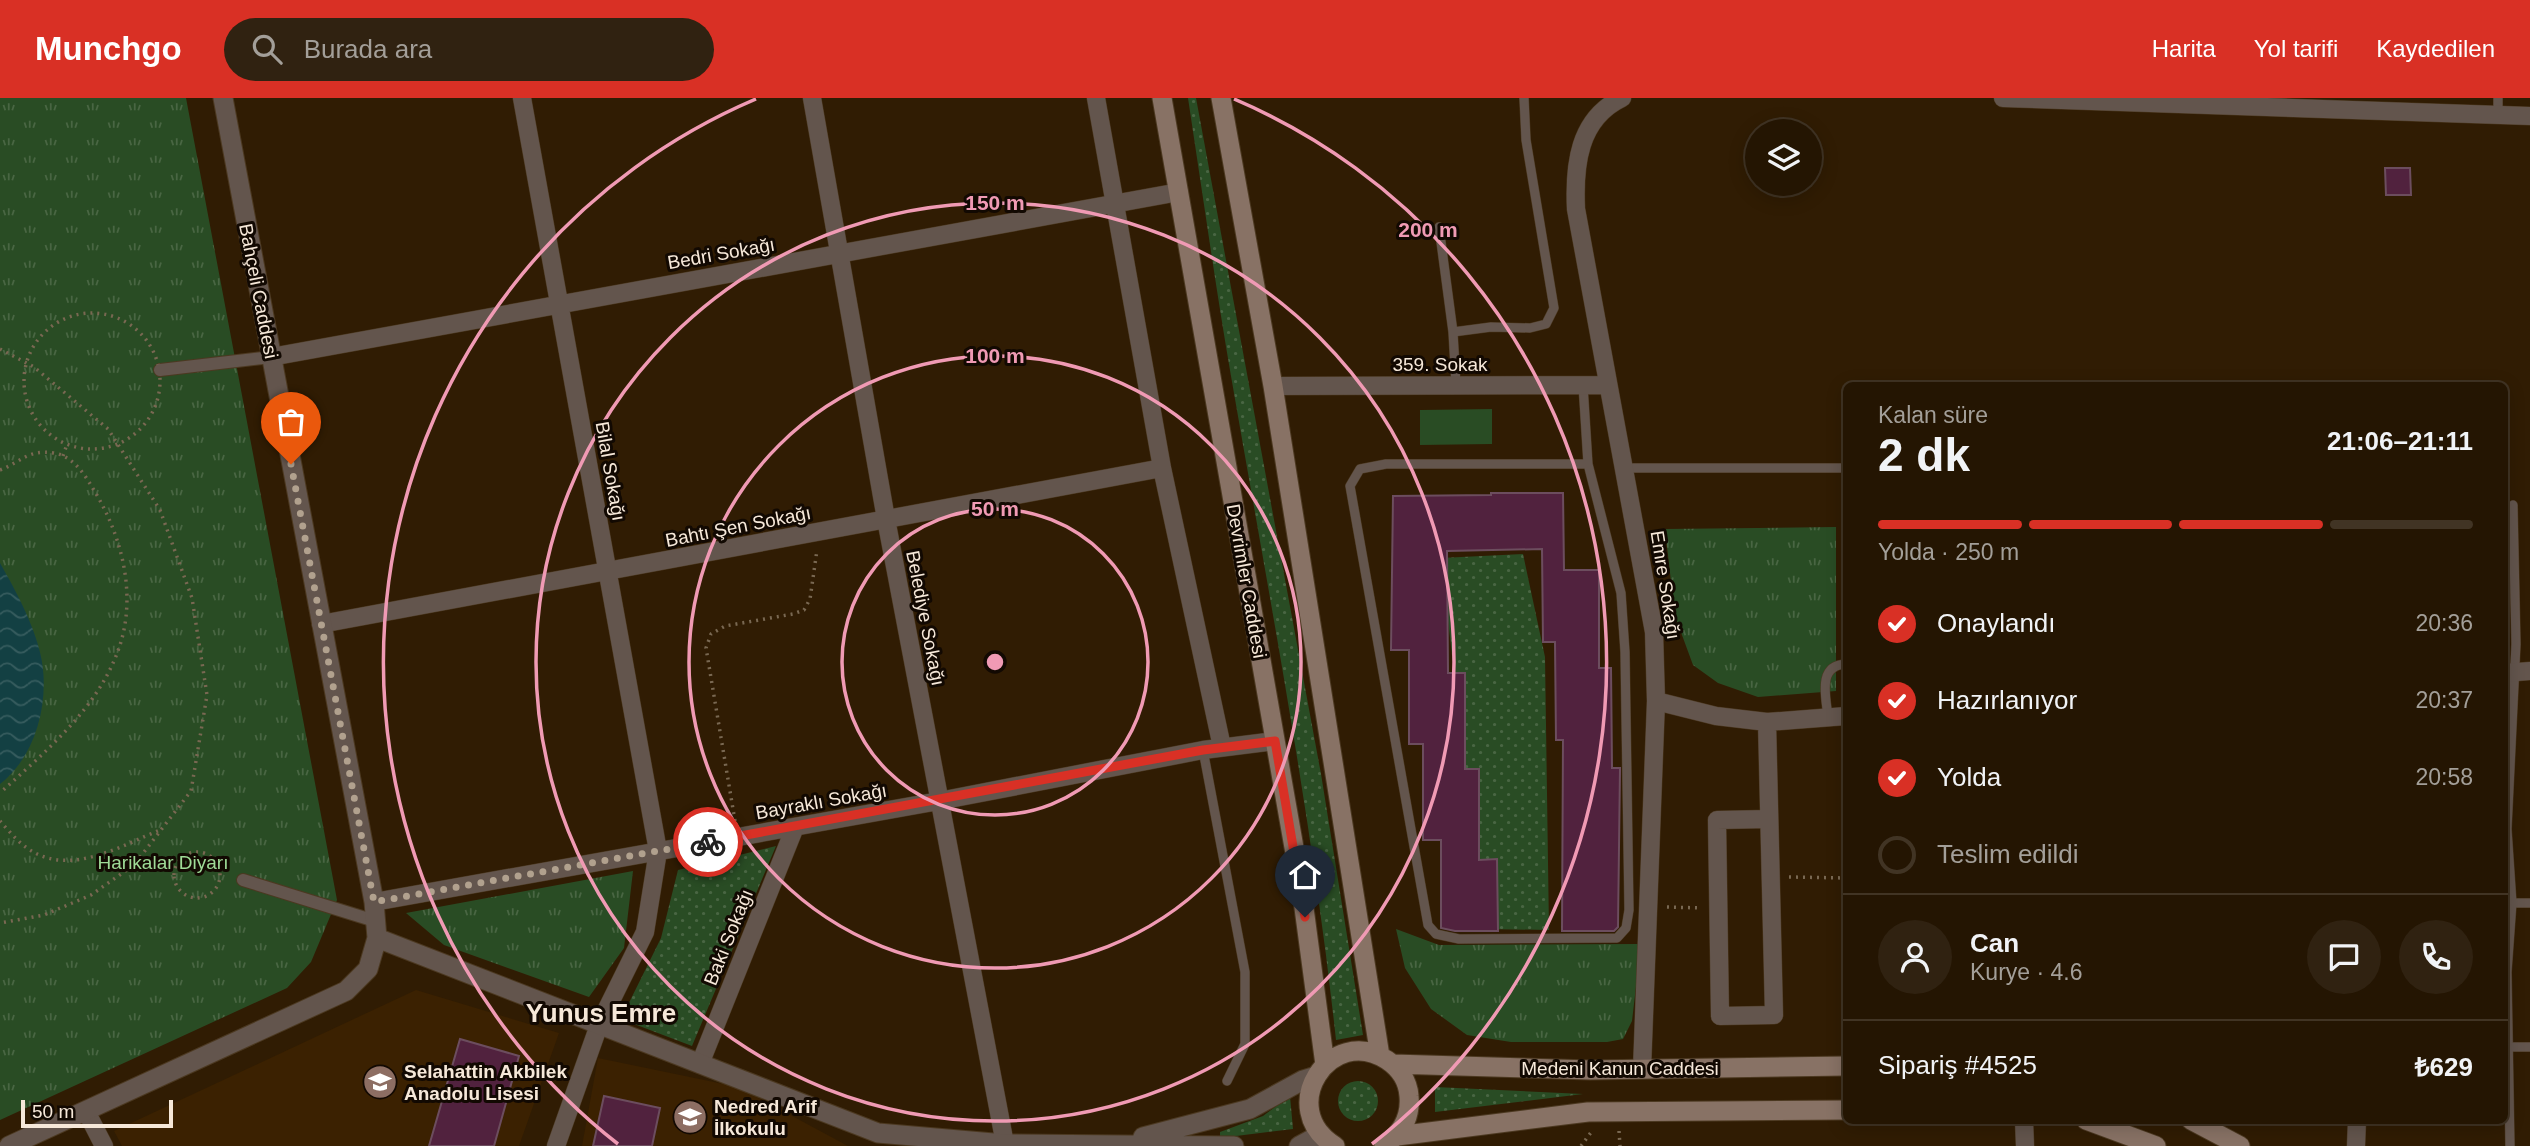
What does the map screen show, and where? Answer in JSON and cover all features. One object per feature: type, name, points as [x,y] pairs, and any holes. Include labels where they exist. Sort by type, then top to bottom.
[{"type":"main road","name":"Devrimler Caddesi","points":[[1162,98],[1302,893],[1321,1070],[1310,1089],[1309,1103],[1311,1117],[1327,1142]]},
{"type":"main road","points":[[1221,98],[1273,386],[1387,1060],[1404,1077],[1409,1091],[1410,1107],[1406,1122],[1388,1143]]},
{"type":"main road","name":"Medeni Kanun Caddesi","points":[[1321,1070],[1337,1056],[1365,1051],[1387,1060],[1642,1069],[1843,1066]]},
{"type":"main road","points":[[1388,1143],[1588,1112],[1843,1110]]},
{"type":"main road","points":[[2097,1124],[2156,1146]]},
{"type":"main road","points":[[2199,1124],[2240,1146]]},
{"type":"street","name":"Bahçeli Caddesi","points":[[223,98],[375,920]]},
{"type":"street","name":"Bilal Sokağı","points":[[522,98],[659,851]]},
{"type":"street","name":"Belediye Sokağı","points":[[812,98],[886,519],[1005,1144]]},
{"type":"street","points":[[1096,98],[1162,468],[1222,747]]},
{"type":"street","name":"Emre Sokağı","points":[[1622,98],[1610,104],[1596,117],[1585,133],[1575,181],[1576,209],[1654,632],[1656,701],[1642,1069]]},
{"type":"street","points":[[2003,98],[2498,106],[2530,116]]},
{"type":"street","name":"Bedri Sokağı","points":[[271,357],[1178,192]]},
{"type":"street","points":[[160,370],[271,357]]},
{"type":"street","name":"359. Sokak","points":[[1273,386],[1608,385]]},
{"type":"street","name":"Bahtı Şen Sokağı","points":[[321,624],[1162,468]]},
{"type":"street","points":[[1656,701],[1716,716],[1767,722],[1843,716]]},
{"type":"street","points":[[1767,722],[1774,1015],[1720,1016],[1717,820],[1769,819]]},
{"type":"street","name":"Bayraklı Sokağı","points":[[375,920],[659,851],[1203,750],[1275,741]]},
{"type":"street","name":"Baki Sokağı","points":[[700,1064],[795,827]]},
{"type":"street","points":[[556,1146],[599,1025],[645,932],[659,851]]},
{"type":"street","points":[[243,880],[375,920],[599,1025],[700,1064],[879,1140],[1234,1146]]},
{"type":"street","points":[[9,1146],[346,991],[368,969],[375,920]]},
{"type":"street","points":[[1109,1144],[1250,1109],[1321,1070]]},
{"type":"street","points":[[86,1111],[104,1146]]},
{"type":"street","points":[[2025,1124],[2025,1146]]},
{"type":"street","points":[[2356,1146],[2357,1124]]},
{"type":"street","points":[[1299,1146],[1327,1142]]},
{"type":"lane","points":[[1453,332],[1491,327],[1530,328],[1546,324],[1554,308],[1526,140],[1524,98]]},
{"type":"lane","points":[[1439,227],[1453,332],[1456,385]]},
{"type":"lane","points":[[1583,385],[1588,464],[1622,593],[1629,897],[1626,928],[1617,938],[1459,939],[1436,934],[1428,925],[1350,486],[1360,469],[1386,464],[1588,464]]},
{"type":"lane","points":[[1624,468],[1843,468]]},
{"type":"lane","points":[[2508,798],[2516,672],[2513,505]]},
{"type":"lane","points":[[1828,718],[1825,679],[1829,669],[1843,664]]},
{"type":"lane","points":[[1203,750],[1245,972],[1245,1044],[1227,1081]]},
{"type":"lane","points":[[2508,854],[2512,903],[2508,949]]},
{"type":"lane","points":[[2512,903],[2530,903]]},
{"type":"lane","points":[[2508,1010],[2511,1146]]},
{"type":"lane","points":[[2510,1047],[2530,1047]]},
{"type":"path","points":[[96,313],[126,321],[149,342],[160,370],[158,401],[143,427],[118,445],[80,449],[67,444],[47,432],[34,418],[27,401],[24,382],[26,363],[41,336],[66,318],[96,313]]},
{"type":"path","points":[[0,349],[26,363],[108,429],[160,510],[192,598],[207,695],[191,790],[134,864],[91,895],[44,915],[0,923]]},
{"type":"path","points":[[63,456],[67,444]]},
{"type":"path","points":[[0,470],[27,454],[44,452],[72,461],[94,489],[112,524],[121,550],[126,612],[120,644],[100,686],[79,715],[46,751],[0,793]]},
{"type":"path","points":[[738,837],[706,648],[711,634],[725,626],[804,610],[810,599],[820,532]]},
{"type":"path","points":[[0,821],[26,848],[35,853],[71,861],[89,859],[161,830]]},
{"type":"path","points":[[201,851],[215,859],[221,874],[216,889],[202,898],[186,896],[175,884],[175,867],[185,854],[201,851]]},
{"type":"path","points":[[134,864],[175,867]]},
{"type":"path","points":[[1770,877],[1843,878]]},
{"type":"path","points":[[1648,906],[1718,908]]},
{"type":"shaded area","name":"Selahattin Akbilek Anadolu Lisesi","points":[[416,990],[559,1033],[519,1146],[122,1146],[114,1131]]},
{"type":"shaded area","name":"Nedred Arif İlkokulu","points":[[598,1058],[738,1087],[848,1146],[582,1146]]},
{"type":"green space","name":"Harikalar Diyarı","points":[[0,98],[186,98],[337,900],[311,962],[287,988],[0,1120]]},
{"type":"green space","points":[[1188,98],[1196,98],[1321,774],[1363,1035],[1336,1040],[1302,790],[1225,341]]},
{"type":"green space","points":[[1492,409],[1492,444],[1420,445],[1420,410]]},
{"type":"green space","points":[[1836,527],[1836,691],[1758,697],[1718,683],[1693,665],[1675,616],[1665,529]]},
{"type":"green space","points":[[1523,554],[1545,657],[1549,930],[1483,929],[1441,558]]},
{"type":"green space","points":[[776,846],[692,1046],[621,1019],[661,938],[678,870]]},
{"type":"green space","points":[[633,871],[624,948],[589,997],[444,945],[406,913]]},
{"type":"green space","points":[[1396,929],[1439,945],[1641,944],[1632,1021],[1623,1039],[1607,1042],[1511,1042],[1467,1035],[1431,1009],[1405,968]]},
{"type":"green space","points":[[1358,1081],[1372,1087],[1378,1101],[1372,1115],[1358,1121],[1344,1115],[1338,1101],[1344,1087]]},
{"type":"green space","points":[[1435,1087],[1583,1094],[1435,1112]]},
{"type":"green space","points":[[1290,1096],[1293,1129],[1220,1138],[1220,1132],[1263,1116]]},
{"type":"water","points":[[0,563],[31,624],[44,678],[41,712],[31,745],[12,773],[0,784]]},
{"type":"building","points":[[2385,168],[2410,168],[2411,195],[2386,195]]},
{"type":"building","points":[[1563,493],[1564,570],[1599,570],[1599,668],[1611,668],[1612,768],[1620,768],[1618,927],[1614,931],[1562,931],[1563,740],[1556,740],[1555,642],[1543,642],[1542,549],[1447,551],[1448,673],[1465,673],[1465,769],[1479,769],[1479,860],[1497,859],[1498,931],[1455,931],[1441,928],[1441,840],[1423,840],[1423,744],[1409,744],[1409,650],[1391,650],[1393,496]]},
{"type":"building","points":[[460,1039],[519,1056],[494,1146],[429,1146]]},
{"type":"building","points":[[604,1096],[660,1108],[652,1146],[593,1146]]},
{"type":"way so far","points":[[291,464],[374,902],[708,842]]},
{"type":"place","name":"Selahattin Akbilek Anadolu Lisesi","points":[[380,1082]]},
{"type":"place","name":"Nedred Arif İlkokulu","points":[[690,1117]]},
{"type":"district","name":"Yunus Emre","points":[[601,1013]]},
{"type":"route","points":[[708,842],[1203,750],[1275,741],[1305,917]]}]
